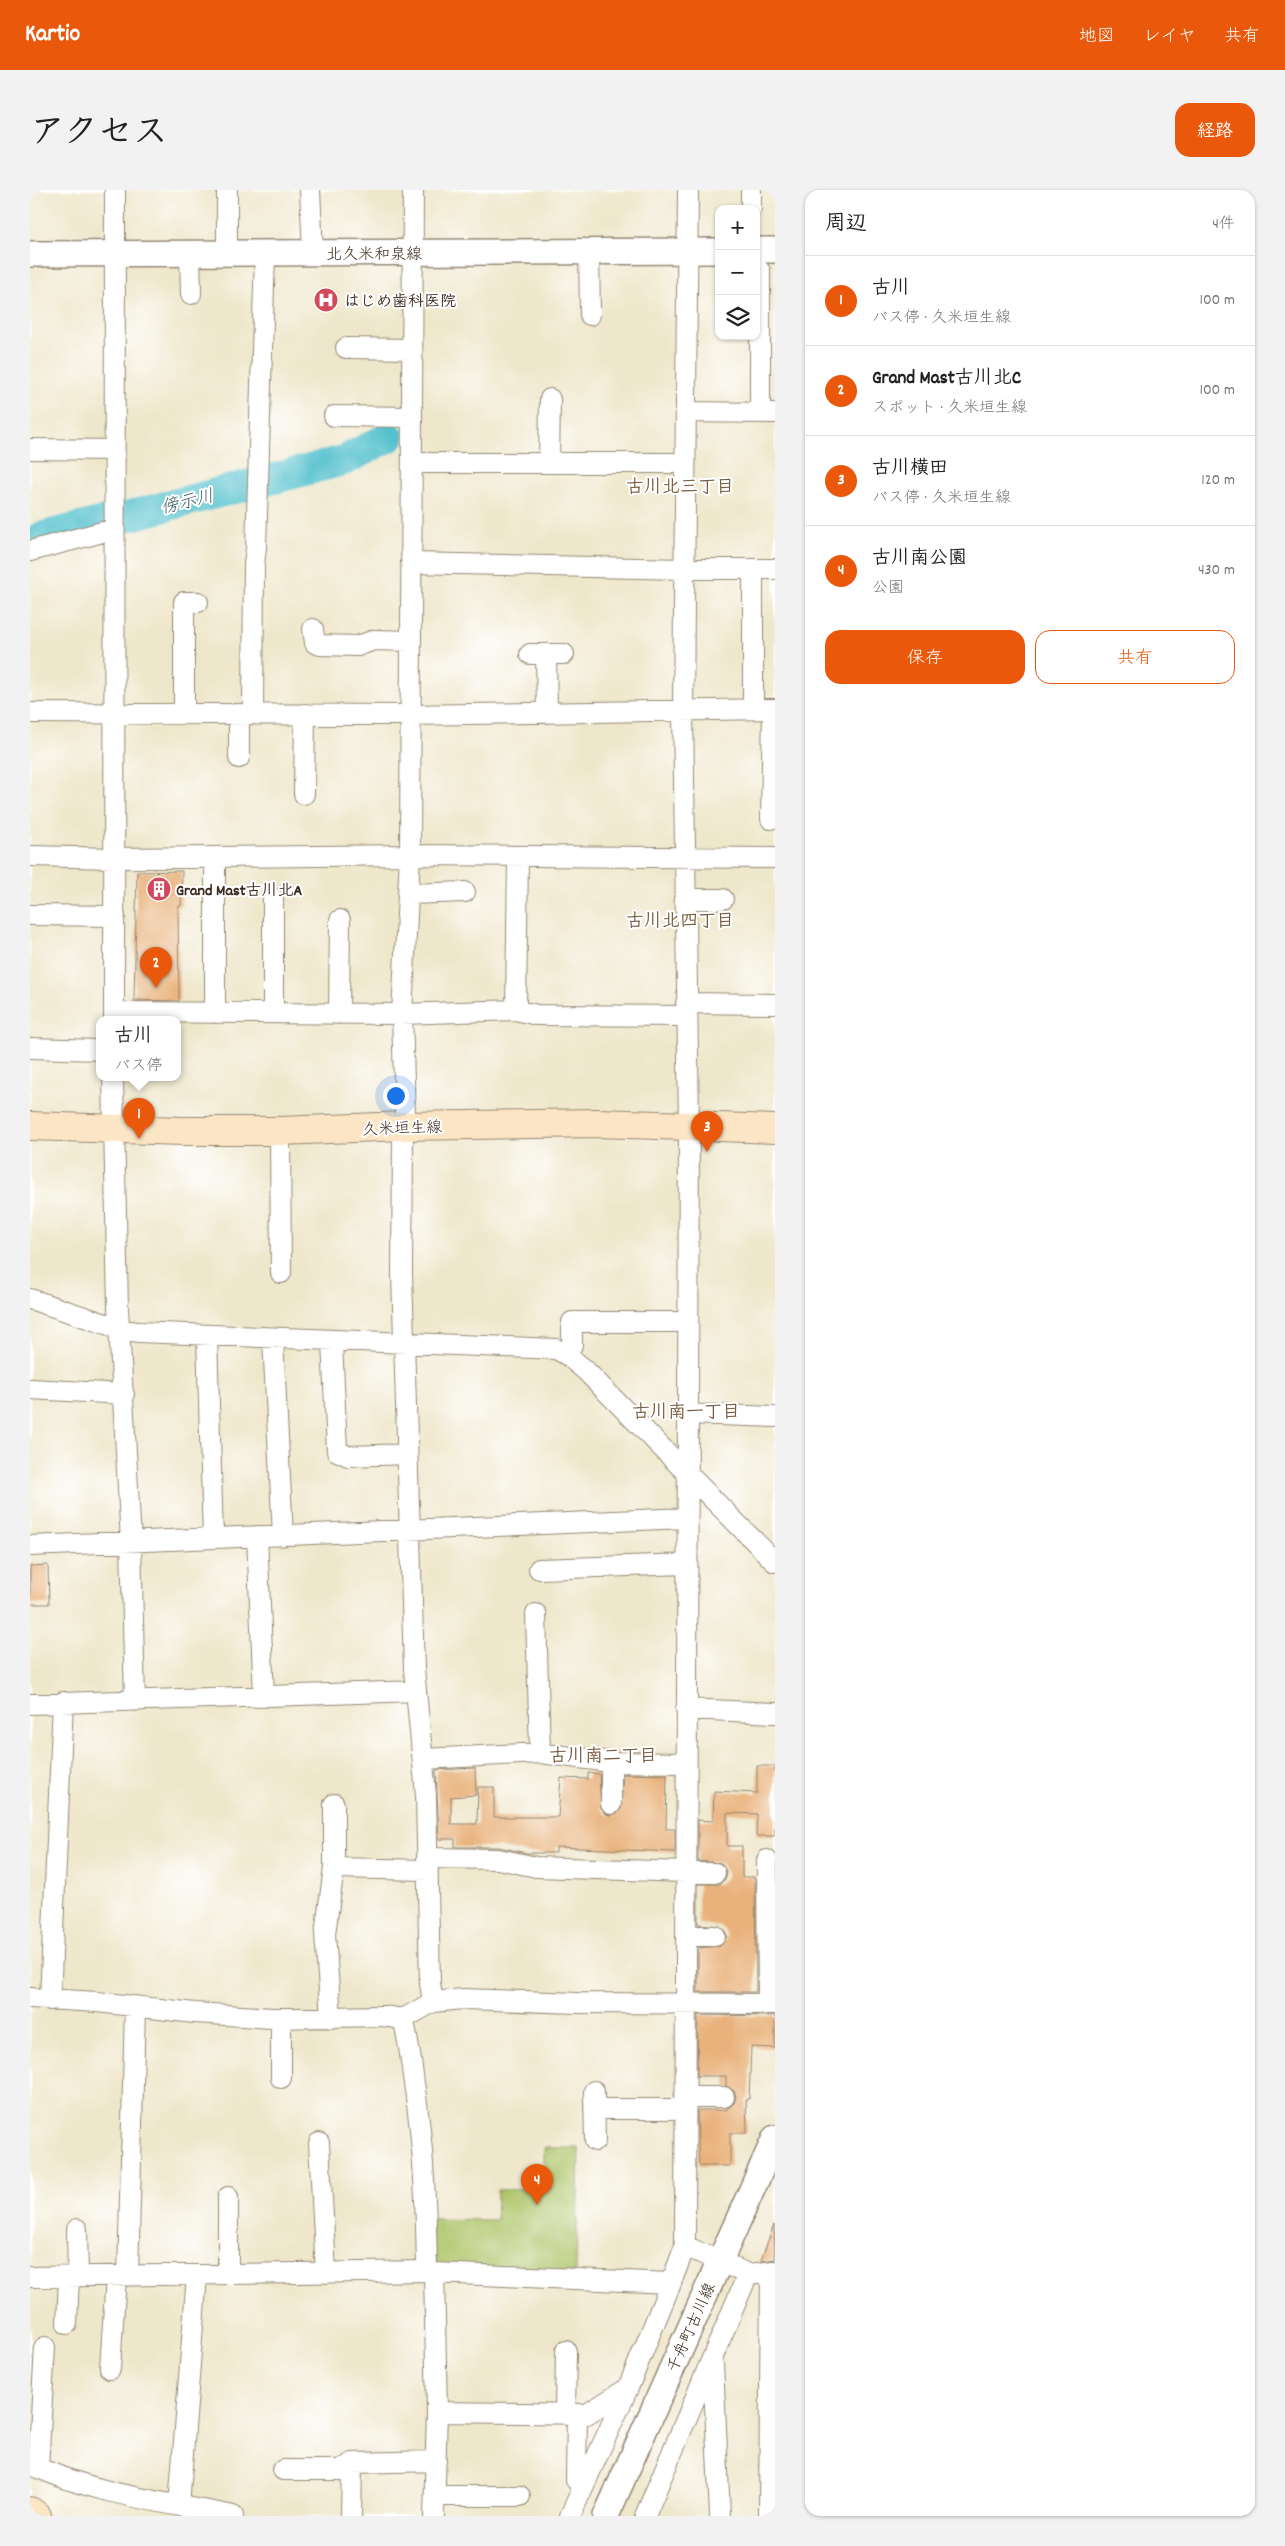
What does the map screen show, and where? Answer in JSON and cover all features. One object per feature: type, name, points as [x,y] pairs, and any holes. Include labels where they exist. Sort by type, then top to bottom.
[{"type":"main road","name":"久米垣生線","points":[[30,1126],[280,1131],[404,1126],[598,1123],[775,1129]]},
{"type":"main road","points":[[30,2510],[37,2516]]},
{"type":"street","points":[[115,190],[114,1016],[215,1013],[402,1014],[516,1010],[536,1015],[686,1010],[775,1004]]},
{"type":"street","points":[[227,190],[227,252]]},
{"type":"street","points":[[310,190],[313,252]]},
{"type":"street","points":[[414,190],[411,253],[410,855],[409,894],[403,959],[402,1014],[404,1344],[416,1691],[423,1758],[432,2002]]},
{"type":"street","points":[[570,2516],[628,2388],[685,2246],[686,1470],[689,1125],[683,858],[683,711],[688,190]]},
{"type":"street","points":[[750,190],[751,205]]},
{"type":"street","points":[[686,412],[767,413],[762,266],[775,250]]},
{"type":"street","name":"北久米和泉線","points":[[30,254],[715,251]]},
{"type":"street","points":[[590,252],[590,314]]},
{"type":"street","points":[[239,758],[246,714],[256,548],[265,253]]},
{"type":"street","points":[[190,254],[191,294]]},
{"type":"street","points":[[346,348],[412,349]]},
{"type":"street","points":[[549,463],[550,400]]},
{"type":"street","points":[[334,416],[412,417]]},
{"type":"street","points":[[30,449],[114,450]]},
{"type":"street","points":[[412,463],[685,463]]},
{"type":"street","points":[[34,546],[114,529]]},
{"type":"street","points":[[411,562],[684,569],[775,568]]},
{"type":"street","points":[[753,568],[767,709],[771,819]]},
{"type":"street","points":[[184,714],[184,602],[198,602]]},
{"type":"street","points":[[313,628],[313,638],[315,643],[320,646],[358,646],[374,640],[410,641]]},
{"type":"street","points":[[546,654],[547,713]]},
{"type":"street","points":[[30,713],[410,715],[767,709]]},
{"type":"street","points":[[304,794],[305,714]]},
{"type":"street","points":[[30,856],[115,858],[410,855],[775,858]]},
{"type":"street","points":[[516,1010],[518,856]]},
{"type":"street","points":[[215,857],[215,1013]]},
{"type":"street","points":[[409,894],[465,892]]},
{"type":"street","points":[[273,898],[273,1013]]},
{"type":"street","points":[[684,899],[723,900]]},
{"type":"street","points":[[30,916],[115,916]]},
{"type":"street","points":[[339,1014],[340,920]]},
{"type":"street","points":[[30,1048],[96,1050]]},
{"type":"street","points":[[114,1081],[113,1129],[120,1329],[131,1542],[135,1701]]},
{"type":"street","points":[[280,1131],[281,1273]]},
{"type":"street","points":[[30,1299],[120,1329],[164,1335],[556,1349],[567,1355],[585,1370],[775,1562]]},
{"type":"street","points":[[567,1355],[572,1345],[572,1322],[688,1322]]},
{"type":"street","points":[[207,1336],[212,1538]]},
{"type":"street","points":[[273,1339],[283,1536]]},
{"type":"street","points":[[332,1342],[337,1451],[348,1456],[407,1454]]},
{"type":"street","points":[[30,1390],[124,1394]]},
{"type":"street","points":[[687,1414],[775,1417]]},
{"type":"street","points":[[30,1546],[686,1518]]},
{"type":"street","points":[[257,1536],[264,1697]]},
{"type":"street","points":[[539,1569],[686,1564]]},
{"type":"street","points":[[536,1614],[546,1650],[540,1753]]},
{"type":"street","points":[[30,1704],[416,1691]]},
{"type":"street","points":[[50,2000],[63,1702]]},
{"type":"street","points":[[686,1710],[775,1713]]},
{"type":"street","points":[[423,1758],[540,1753],[612,1762],[686,1763]]},
{"type":"street","points":[[611,1804],[612,1762]]},
{"type":"street","points":[[331,2018],[325,1934],[334,1868],[334,1804]]},
{"type":"street","points":[[334,1868],[498,1859],[536,1867],[715,1873]]},
{"type":"street","points":[[30,1998],[281,2018],[383,2016],[403,2019],[432,2002],[463,1999],[577,2003],[771,2004],[767,1860]]},
{"type":"street","points":[[686,1936],[715,1936]]},
{"type":"street","points":[[110,2369],[122,2276],[135,2007]]},
{"type":"street","points":[[281,2018],[281,2078]]},
{"type":"street","points":[[403,2019],[420,2118],[430,2272],[437,2412],[434,2516]]},
{"type":"street","points":[[595,2141],[594,2100],[684,2103],[724,2097]]},
{"type":"street","name":"千舟町古川線","points":[[606,2516],[775,2138]]},
{"type":"street","points":[[319,2143],[326,2273]]},
{"type":"street","points":[[228,2197],[228,2274]]},
{"type":"street","points":[[67,2324],[77,2229]]},
{"type":"street","points":[[685,2246],[748,2274],[773,2271],[774,2314],[769,2516]]},
{"type":"street","points":[[30,2277],[430,2272],[671,2283]]},
{"type":"street","points":[[645,2516],[748,2274]]},
{"type":"street","points":[[180,2504],[197,2275]]},
{"type":"street","points":[[45,2347],[34,2466],[127,2495],[233,2516]]},
{"type":"street","points":[[566,2351],[576,2480]]},
{"type":"street","points":[[712,2357],[720,2516]]},
{"type":"street","points":[[437,2412],[587,2414],[628,2388]]},
{"type":"street","points":[[283,2470],[342,2470],[352,2463],[436,2461]]},
{"type":"street","points":[[351,2516],[352,2463]]},
{"type":"street","points":[[435,2496],[520,2496]]},
{"type":"green space","points":[[544,2148],[579,2148],[576,2273],[433,2266],[431,2219],[496,2220],[497,2190],[544,2189]]},
{"type":"building","points":[[182,871],[181,906],[178,906],[179,1001],[134,1000],[137,872]]},
{"type":"building","points":[[48,1565],[49,1604],[30,1604],[30,1566]]},
{"type":"building","points":[[757,1766],[775,1766],[775,1836],[756,1836],[757,1814],[727,1813],[727,1846],[742,1846],[742,1877],[755,1877],[756,1992],[698,1992],[698,1948],[720,1946],[727,1936],[720,1926],[698,1924],[698,1884],[720,1884],[725,1879],[727,1873],[721,1863],[698,1861],[698,1820],[713,1821],[714,1791],[757,1793]]},
{"type":"building","points":[[475,1768],[476,1795],[451,1797],[451,1824],[477,1824],[478,1787],[494,1787],[494,1817],[558,1817],[561,1778],[588,1779],[588,1773],[599,1774],[601,1809],[611,1816],[621,1809],[623,1774],[667,1775],[666,1829],[675,1829],[675,1852],[556,1847],[556,1853],[527,1853],[498,1847],[455,1847],[455,1839],[439,1839],[436,1770]]},
{"type":"building","points":[[698,2015],[775,2016],[775,2048],[751,2047],[749,2099],[746,2099],[747,2133],[730,2133],[730,2166],[699,2166],[697,2110],[726,2110],[734,2103],[736,2097],[734,2091],[726,2086],[726,2076],[697,2076]]},
{"type":"building","points":[[774,2225],[775,2259],[761,2261],[761,2260]]},
{"type":"waterway","name":"傍示川","points":[[265,481],[345,460],[389,437]]},
{"type":"waterway","name":"傍示川","points":[[121,518],[252,484]]},
{"type":"waterway","name":"傍示川","points":[[41,537],[105,521]]},
{"type":"place","name":"はじめ歯科医院","points":[[326,300]]},
{"type":"place","name":"Grand Mast古川北A","points":[[159,889]]},
{"type":"place","name":"Grand Mast古川北C","points":[[156,988]]},
{"type":"place","name":"古川","points":[[139,1139]]},
{"type":"place","name":"古川横田","points":[[707,1152]]},
{"type":"place","name":"古川南公園","points":[[537,2205]]},
{"type":"district","name":"古川北三丁目","points":[[680,486]]},
{"type":"district","name":"古川北四丁目","points":[[680,920]]},
{"type":"district","name":"古川南一丁目","points":[[686,1411]]},
{"type":"district","name":"古川南二丁目","points":[[603,1755]]}]
